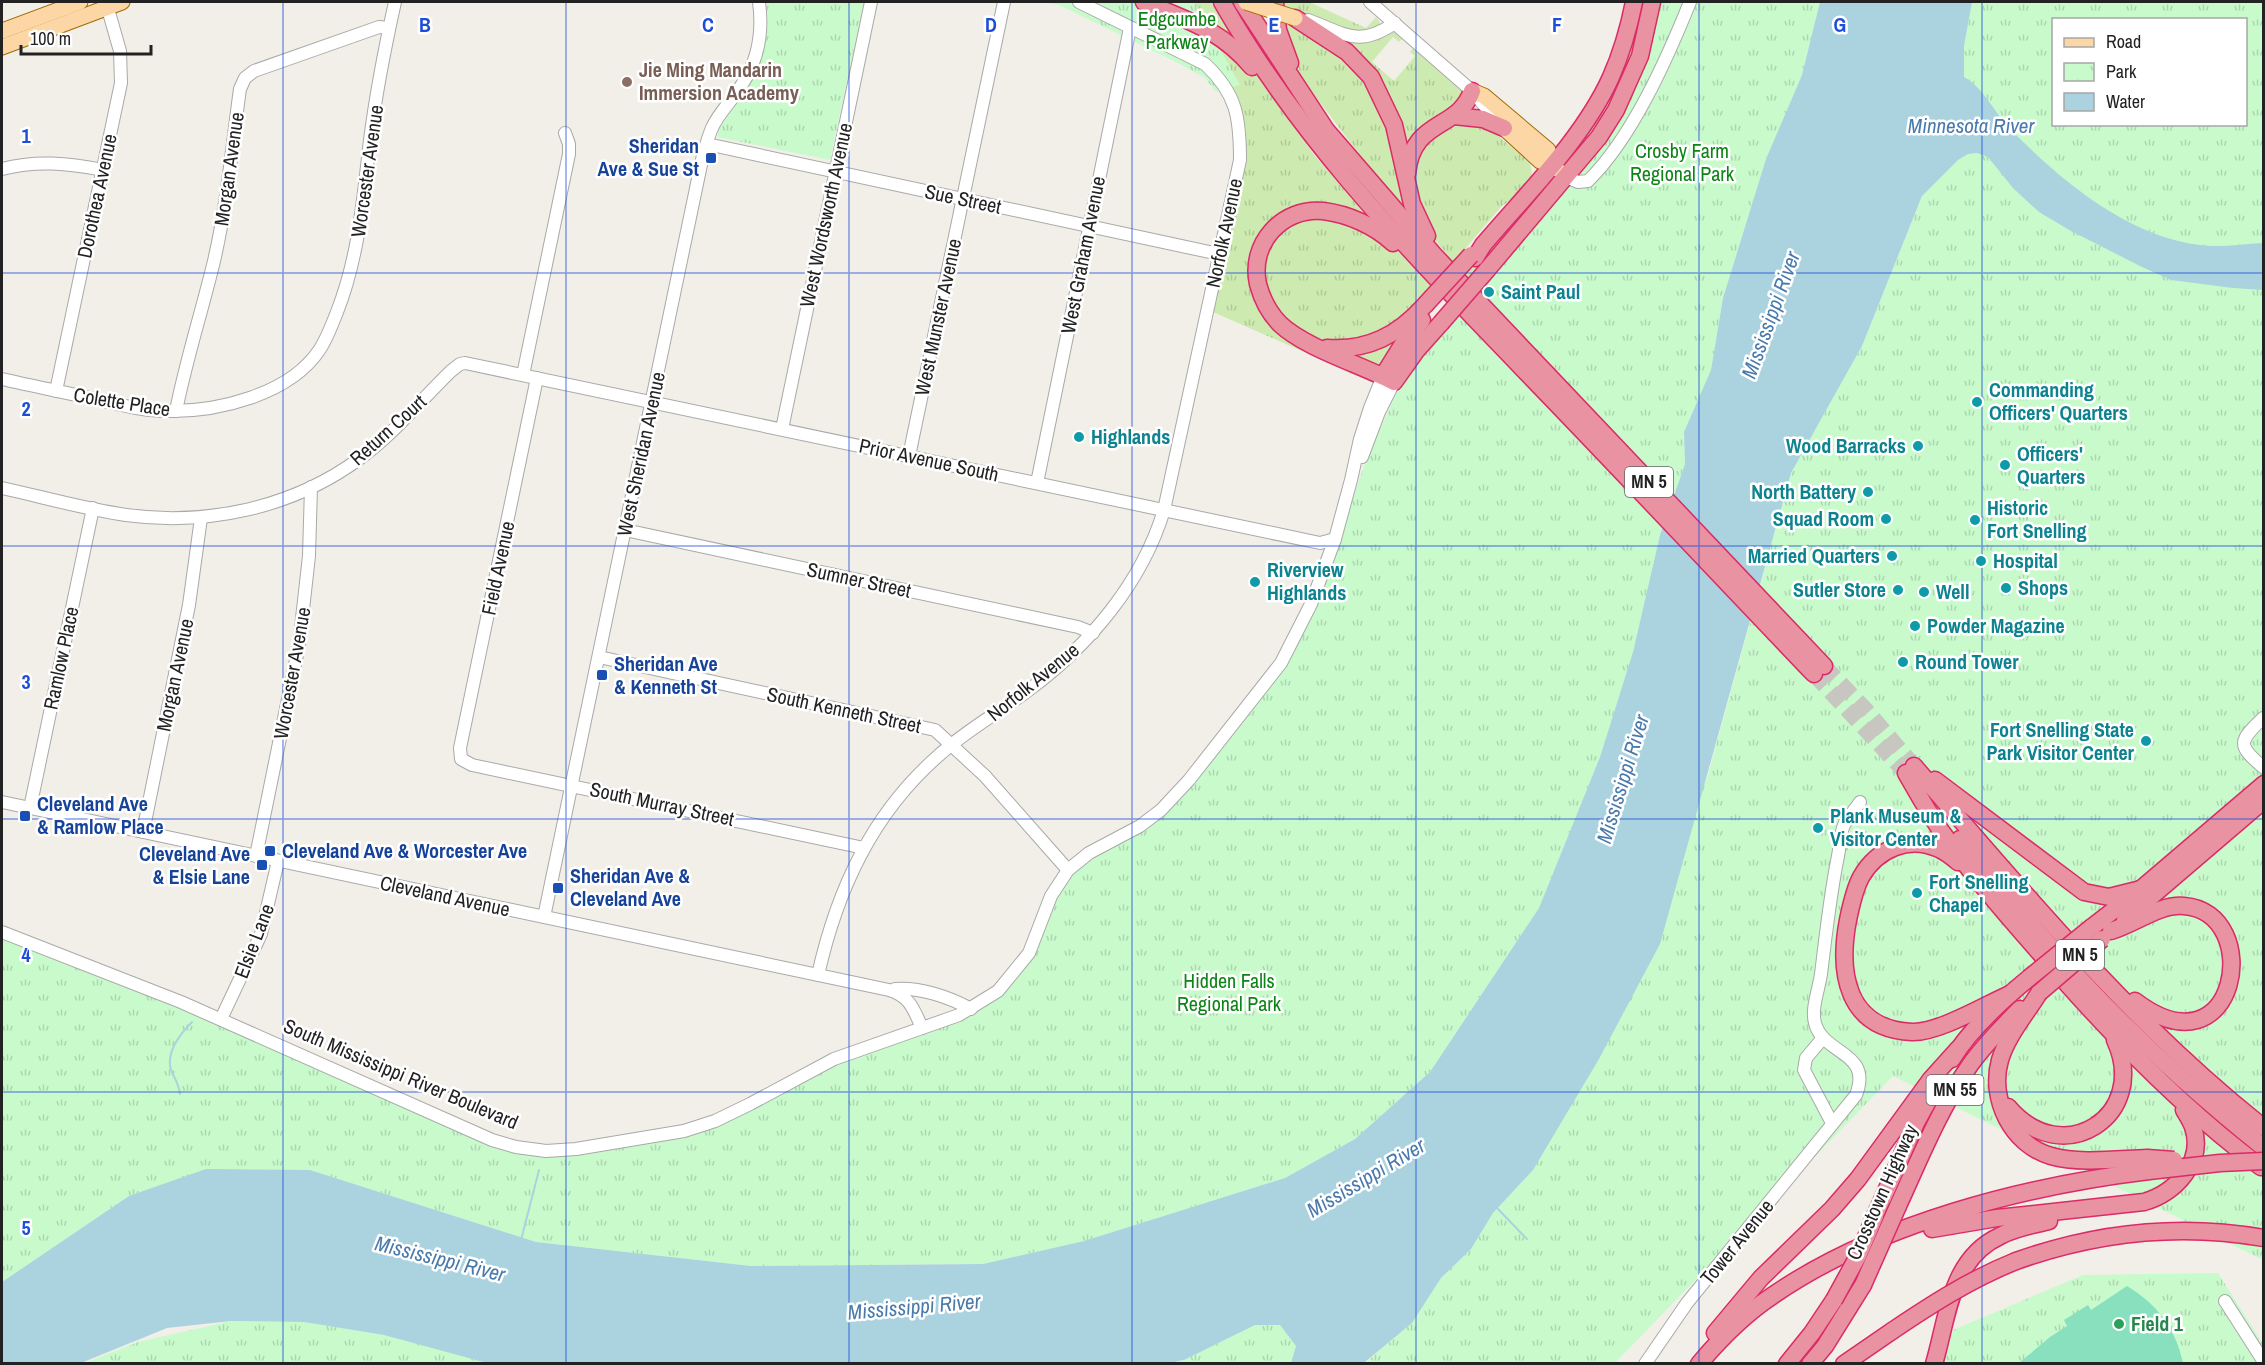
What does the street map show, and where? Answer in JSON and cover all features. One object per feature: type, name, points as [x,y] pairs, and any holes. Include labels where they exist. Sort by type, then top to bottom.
[{"type":"highway","points":[[1144,2],[1205,27],[1225,39],[1260,77],[1284,98]]},
{"type":"highway","name":"MN 5","points":[[1222,2],[1254,55],[1302,124],[1356,191],[1433,276],[1474,309]]},
{"type":"highway","name":"MN 5","points":[[1244,2],[1326,130],[1435,256],[1474,309],[1816,668]]},
{"type":"highway","points":[[1275,2],[1278,30],[1301,94]]},
{"type":"highway","name":"South Mississippi River Boulevard","points":[[1389,379],[1416,351],[1432,313],[1582,127],[1605,90],[1622,51],[1634,2]]},
{"type":"highway","name":"South Mississippi River Boulevard","points":[[1479,257],[1566,177],[1599,137],[1629,83],[1640,56],[1652,2]]},
{"type":"highway","points":[[1295,18],[1338,44],[1371,77],[1394,125],[1406,184],[1416,216],[1432,245],[1435,256]]},
{"type":"highway","points":[[1406,184],[1410,157],[1418,142],[1426,132],[1454,116],[1468,101],[1472,91]]},
{"type":"highway","points":[[1454,116],[1483,119],[1504,128]]},
{"type":"highway","points":[[1389,379],[1295,336],[1280,323],[1267,307],[1259,289],[1257,268],[1260,248],[1270,232],[1285,220],[1294,215],[1321,211],[1354,219],[1387,237],[1433,276]]},
{"type":"highway","points":[[1320,348],[1351,348],[1384,339],[1404,326],[1432,313],[1479,257]]},
{"type":"highway","points":[[1910,770],[1943,834],[2031,943],[2112,1034],[2173,1095],[2219,1136],[2264,1168]]},
{"type":"highway","points":[[1910,770],[1946,788],[2061,877],[2084,892],[2109,897],[2149,888]]},
{"type":"highway","name":"MN 5","points":[[1910,770],[2092,968],[2170,1046],[2264,1128]]},
{"type":"highway","name":"MN 5","points":[[1910,770],[2080,980],[2181,1078],[2264,1148]]},
{"type":"highway","name":"MN 55","points":[[2149,888],[2264,784]]},
{"type":"highway","name":"Crosstown Highway","points":[[1810,1364],[1825,1346],[1863,1285],[1940,1114],[1971,1064],[1996,1033],[2149,888],[2264,800]]},
{"type":"highway","points":[[1974,874],[1942,849],[1919,844],[1896,846],[1875,858],[1861,877],[1852,902],[1843,952],[1846,981],[1856,1003],[1871,1018],[1884,1026],[1913,1032],[1942,1024],[2010,994]]},
{"type":"highway","points":[[2092,968],[2150,1012],[2171,1021],[2192,1021],[2203,1018],[2222,1006],[2231,997],[2240,971],[2238,948],[2227,926],[2207,911],[2183,905],[2172,907],[2102,932]]},
{"type":"highway","name":"Crosstown Highway","points":[[1786,1364],[1812,1333],[1834,1300],[1858,1256],[1916,1123],[1958,1049],[2010,994],[2029,978],[2102,932]]},
{"type":"highway","points":[[2039,993],[2004,1050],[1998,1072],[2004,1115],[2012,1128],[2030,1146],[2049,1155],[2067,1159],[2148,1164],[2264,1161]]},
{"type":"highway","points":[[2000,1092],[2007,1106],[2022,1122],[2047,1135],[2068,1136],[2095,1126],[2113,1108],[2123,1082],[2123,1063],[2112,1034]]},
{"type":"highway","points":[[1691,1364],[1761,1278],[1832,1209],[1858,1179],[1931,1079],[1958,1049]]},
{"type":"highway","points":[[1898,1233],[1997,1218],[2157,1199],[2177,1185],[2185,1175],[2194,1153],[2193,1128],[2173,1095]]},
{"type":"highway","points":[[1699,1364],[1738,1323],[1770,1297],[1824,1264],[1875,1239],[1988,1203],[2148,1164]]},
{"type":"highway","points":[[1934,1364],[1955,1284],[1969,1260],[1980,1249],[2001,1235],[2019,1229],[2117,1205]]},
{"type":"highway","points":[[1844,1364],[1943,1297],[1984,1274],[2048,1250],[2094,1238],[2171,1230],[2210,1231],[2264,1238]]},
{"type":"main road","points":[[2,31],[80,2]]},
{"type":"main road","points":[[1244,2],[1295,18]]},
{"type":"main road","points":[[2,47],[112,3]]},
{"type":"main road","points":[[1472,91],[1484,96],[1548,150],[1551,164]]},
{"type":"main road","points":[[1504,128],[1540,161],[1551,164],[1566,177]]},
{"type":"street","name":"Worcester Avenue","points":[[327,337],[350,275],[357,245],[374,109],[395,2]]},
{"type":"street","name":"West Sheridan Avenue","points":[[544,917],[707,144],[718,118],[741,87],[755,59],[760,28],[759,2]]},
{"type":"street","name":"West Wordsworth Avenue","points":[[782,429],[871,2]]},
{"type":"street","name":"West Munster Avenue","points":[[909,456],[1004,2]]},
{"type":"street","points":[[1078,2],[1131,28]]},
{"type":"street","points":[[1370,2],[1472,91],[1504,128]]},
{"type":"street","points":[[1566,177],[1578,182],[1588,181],[1621,138],[1658,75],[1690,2]]},
{"type":"street","name":"Dorothea Avenue","points":[[56,391],[121,83],[112,3]]},
{"type":"street","points":[[1295,18],[1360,38],[1379,34],[1395,23]]},
{"type":"street","name":"Morgan Avenue","points":[[176,411],[214,262],[240,89],[245,78],[254,71],[368,30],[379,27],[389,28]]},
{"type":"street","name":"Norfolk Avenue","points":[[818,975],[833,917],[845,885],[886,813],[904,791],[951,744],[1053,671],[1093,633],[1118,600],[1153,542],[1164,510],[1239,160],[1238,119],[1221,80],[1205,64],[1131,28]]},
{"type":"street","name":"West Graham Avenue","points":[[1037,483],[1131,28]]},
{"type":"street","points":[[523,375],[569,154],[569,144],[565,133]]},
{"type":"street","name":"Sue Street","points":[[707,144],[1219,254]]},
{"type":"street","points":[[2,170],[52,162],[103,170]]},
{"type":"street","name":"Colette Place","points":[[2,379],[135,408],[176,411],[216,408],[273,388],[290,378],[307,365],[327,337]]},
{"type":"street","name":"Return Court","points":[[2,488],[93,508],[152,517],[201,518],[246,510],[311,488],[338,474],[381,442],[460,364],[471,364],[523,375]]},
{"type":"street","name":"Prior Avenue South","points":[[523,375],[1320,543],[1335,540]]},
{"type":"street","name":"Field Avenue","points":[[461,759],[460,748],[537,378]]},
{"type":"street","name":"South Mississippi River Boulevard","points":[[2,932],[138,984],[492,1140],[516,1147],[546,1151],[576,1149],[684,1131],[715,1121],[834,1059],[971,1009],[998,991],[1024,960],[1035,941],[1051,896],[1068,870],[1089,853],[1140,826],[1161,810],[1189,780],[1281,663],[1311,604],[1335,540],[1351,480],[1379,412],[1389,379]]},
{"type":"street","name":"Worcester Avenue","points":[[256,856],[298,645],[309,556],[311,488]]},
{"type":"street","name":"Ramlow Place","points":[[30,808],[93,508]]},
{"type":"street","name":"Morgan Avenue","points":[[142,832],[189,605],[201,518]]},
{"type":"street","name":"Sumner Street","points":[[625,530],[1066,625],[1093,633]]},
{"type":"street","name":"South Kenneth Street","points":[[599,657],[935,730],[985,776],[1068,870]]},
{"type":"street","points":[[2263,718],[2247,733],[2244,741],[2245,750],[2264,768]]},
{"type":"street","name":"South Murray Street","points":[[461,759],[472,765],[864,848]]},
{"type":"street","name":"Cleveland Avenue","points":[[2,802],[889,990],[907,998],[922,1028]]},
{"type":"street","points":[[1832,1123],[1804,1070],[1806,1058],[1823,1038],[1815,1026],[1813,1017],[1821,975],[1830,891],[1844,826],[1860,802]]},
{"type":"street","name":"Elsie Lane","points":[[221,1019],[261,934],[278,861]]},
{"type":"street","name":"Cleveland Avenue","points":[[889,990],[904,988],[951,998],[971,1009]]},
{"type":"street","name":"Tower Avenue","points":[[1645,1364],[1687,1303],[1856,1095],[1860,1077],[1858,1068],[1853,1061],[1823,1038]]},
{"type":"street","points":[[2225,1301],[2264,1362]]},
{"type":"green space","points":[[766,2],[864,2],[830,160],[718,137],[720,123],[748,86],[762,56],[767,23]]},
{"type":"green space","name":"Edgcumbe Parkway","points":[[1041,2],[1194,2],[1240,85],[1216,92],[1205,78],[1180,64],[1059,5]]},
{"type":"green space","points":[[1150,2],[1211,2],[1233,38]]},
{"type":"green space","points":[[1279,2],[1309,2],[1366,28],[1376,17],[1381,24],[1380,27],[1361,34],[1279,7]]},
{"type":"green space","points":[[1640,2],[1646,2],[1637,44],[1601,122],[1571,159],[1567,156]]},
{"type":"green space","name":"Hidden Falls Regional Park","points":[[1657,2],[1820,2],[1802,75],[1766,159],[1723,298],[1711,370],[1684,432],[1685,464],[1660,535],[1633,652],[1600,757],[1539,908],[1430,1072],[1355,1139],[1285,1178],[1084,1241],[983,1264],[751,1266],[536,1242],[310,1170],[153,1188],[129,1196],[2,1282],[2,938],[48,952],[370,1090],[531,1152],[718,1125],[859,1052],[998,994],[1039,940],[1066,879],[1103,848],[1153,819],[1312,614],[1368,455],[1402,381],[1604,140]]},
{"type":"green space","points":[[1972,2],[2263,2],[2263,1260],[1893,1076],[1615,1363],[1364,1364],[1412,1323],[1441,1278],[1471,1249],[1493,1213],[1533,1170],[1707,778],[1791,473],[1862,346],[1922,197],[1964,46]]},
{"type":"green space","points":[[1279,22],[1307,31],[1339,51],[1380,101],[1408,215],[1303,80]]},
{"type":"green space","points":[[1197,28],[1249,65],[1315,156],[1369,219],[1320,207],[1260,238],[1263,310],[1372,378],[1372,382],[1213,312],[1245,161],[1246,130],[1239,100],[1229,79]]},
{"type":"green space","points":[[1394,32],[1402,39],[1399,42],[1393,37],[1372,62],[1394,81],[1415,56],[1410,52],[1413,48],[1465,94],[1410,148],[1404,147],[1400,129],[1335,35],[1365,42]]},
{"type":"green space","points":[[1450,123],[1489,128],[1530,163],[1532,173],[1530,179],[1516,195],[1500,208],[1453,263],[1429,232],[1412,183],[1419,148]]},
{"type":"green space","points":[[1553,177],[1553,179],[1469,280],[1465,276]]},
{"type":"green space","points":[[1300,217],[1342,219],[1391,244],[1432,287],[1420,301],[1380,335],[1326,344],[1300,331],[1278,313],[1263,287],[1266,244]]},
{"type":"green space","points":[[1393,338],[1397,342],[1381,368],[1347,354]]},
{"type":"green space","points":[[2218,1273],[2263,1344],[2263,1363],[1943,1364],[1953,1330],[2083,1275]]},
{"type":"green space","name":"Field 1","points":[[2127,1286],[2156,1309],[2164,1319],[2176,1339],[2183,1363],[2019,1363],[2067,1326],[2064,1320],[2088,1305],[2091,1310]]},
{"type":"green space","points":[[231,1321],[304,1322],[384,1335],[491,1363],[82,1364],[138,1342]]},
{"type":"green space","points":[[1255,1325],[1280,1325],[1296,1346],[1291,1363],[1170,1364],[1184,1360]]},
{"type":"water","points":[[1820,2],[1972,2],[1964,46],[1964,77],[1978,88],[2006,124],[2031,150],[2074,187],[2097,203],[2147,230],[2173,240],[2208,246],[2263,243],[2263,290],[2171,280],[2140,266],[2039,212],[2013,188],[1988,157],[1977,153],[1968,154],[1958,160],[1922,196],[1862,346],[1791,473],[1660,944],[1599,1059],[1533,1170],[1493,1213],[1471,1249],[1441,1278],[1412,1323],[1364,1363],[1291,1363],[1296,1346],[1280,1325],[1255,1325],[1184,1360],[1170,1363],[491,1364],[384,1335],[304,1322],[231,1321],[167,1328],[81,1363],[2,1364],[2,1282],[129,1196],[206,1169],[310,1170],[536,1242],[751,1266],[983,1264],[1084,1241],[1285,1178],[1355,1139],[1430,1072],[1539,908],[1600,757],[1633,652],[1660,535],[1685,464],[1684,432],[1711,370],[1723,298],[1766,159],[1802,75]]},
{"type":"waterway","points":[[180,1094],[170,1060],[176,1042],[192,1022]]},
{"type":"waterway","points":[[521,1240],[539,1170]]},
{"type":"waterway","points":[[1495,1206],[1527,1239]]},
{"type":"tunnel","points":[[1824,666],[1914,766]]},
{"type":"tunnel","points":[[1814,674],[1906,773]]},
{"type":"place","name":"Jie Ming Mandarin Immersion Academy","points":[[627,82]]},
{"type":"place","name":"Sheridan Ave & Sue St","points":[[711,158]]},
{"type":"place","name":"Saint Paul","points":[[1489,292]]},
{"type":"place","name":"Commanding Officers' Quarters","points":[[1977,402]]},
{"type":"place","name":"Highlands","points":[[1079,437]]},
{"type":"place","name":"Wood Barracks","points":[[1918,446]]},
{"type":"place","name":"Officers' Quarters","points":[[2005,465]]},
{"type":"place","name":"North Battery","points":[[1868,492]]},
{"type":"place","name":"Squad Room","points":[[1886,519]]},
{"type":"place","name":"Historic Fort Snelling","points":[[1975,520]]},
{"type":"place","name":"Married Quarters","points":[[1892,556]]},
{"type":"place","name":"Hospital","points":[[1981,561]]},
{"type":"place","name":"Riverview Highlands","points":[[1255,582]]},
{"type":"place","name":"Shops","points":[[2006,588]]},
{"type":"place","name":"Sutler Store","points":[[1898,590]]},
{"type":"place","name":"Well","points":[[1924,592]]},
{"type":"place","name":"Powder Magazine","points":[[1915,626]]},
{"type":"place","name":"Round Tower","points":[[1903,662]]},
{"type":"place","name":"Sheridan Ave & Kenneth St","points":[[602,675]]},
{"type":"place","name":"Fort Snelling State Park Visitor Center","points":[[2146,741]]},
{"type":"place","name":"Cleveland Ave & Ramlow Place","points":[[25,816]]},
{"type":"place","name":"Plank Museum & Visitor Center","points":[[1818,828]]},
{"type":"place","name":"Cleveland Ave & Worcester Ave","points":[[270,851]]},
{"type":"place","name":"Cleveland Ave & Elsie Lane","points":[[262,865]]},
{"type":"place","name":"Sheridan Ave & Cleveland Ave","points":[[558,888]]},
{"type":"place","name":"Fort Snelling Chapel","points":[[1917,893]]},
{"type":"place","name":"Field 1","points":[[2119,1324]]},
{"type":"water label","name":"Minnesota River","points":[[1971,126]]},
{"type":"water label","name":"Mississippi River","points":[[1771,315]]},
{"type":"water label","name":"Mississippi River","points":[[1623,779]]},
{"type":"water label","name":"Mississippi River","points":[[1366,1178]]},
{"type":"water label","name":"Mississippi River","points":[[440,1259]]},
{"type":"water label","name":"Mississippi River","points":[[914,1307]]},
{"type":"park label","name":"Crosby Farm Regional Park","points":[[1682,162]]}]
